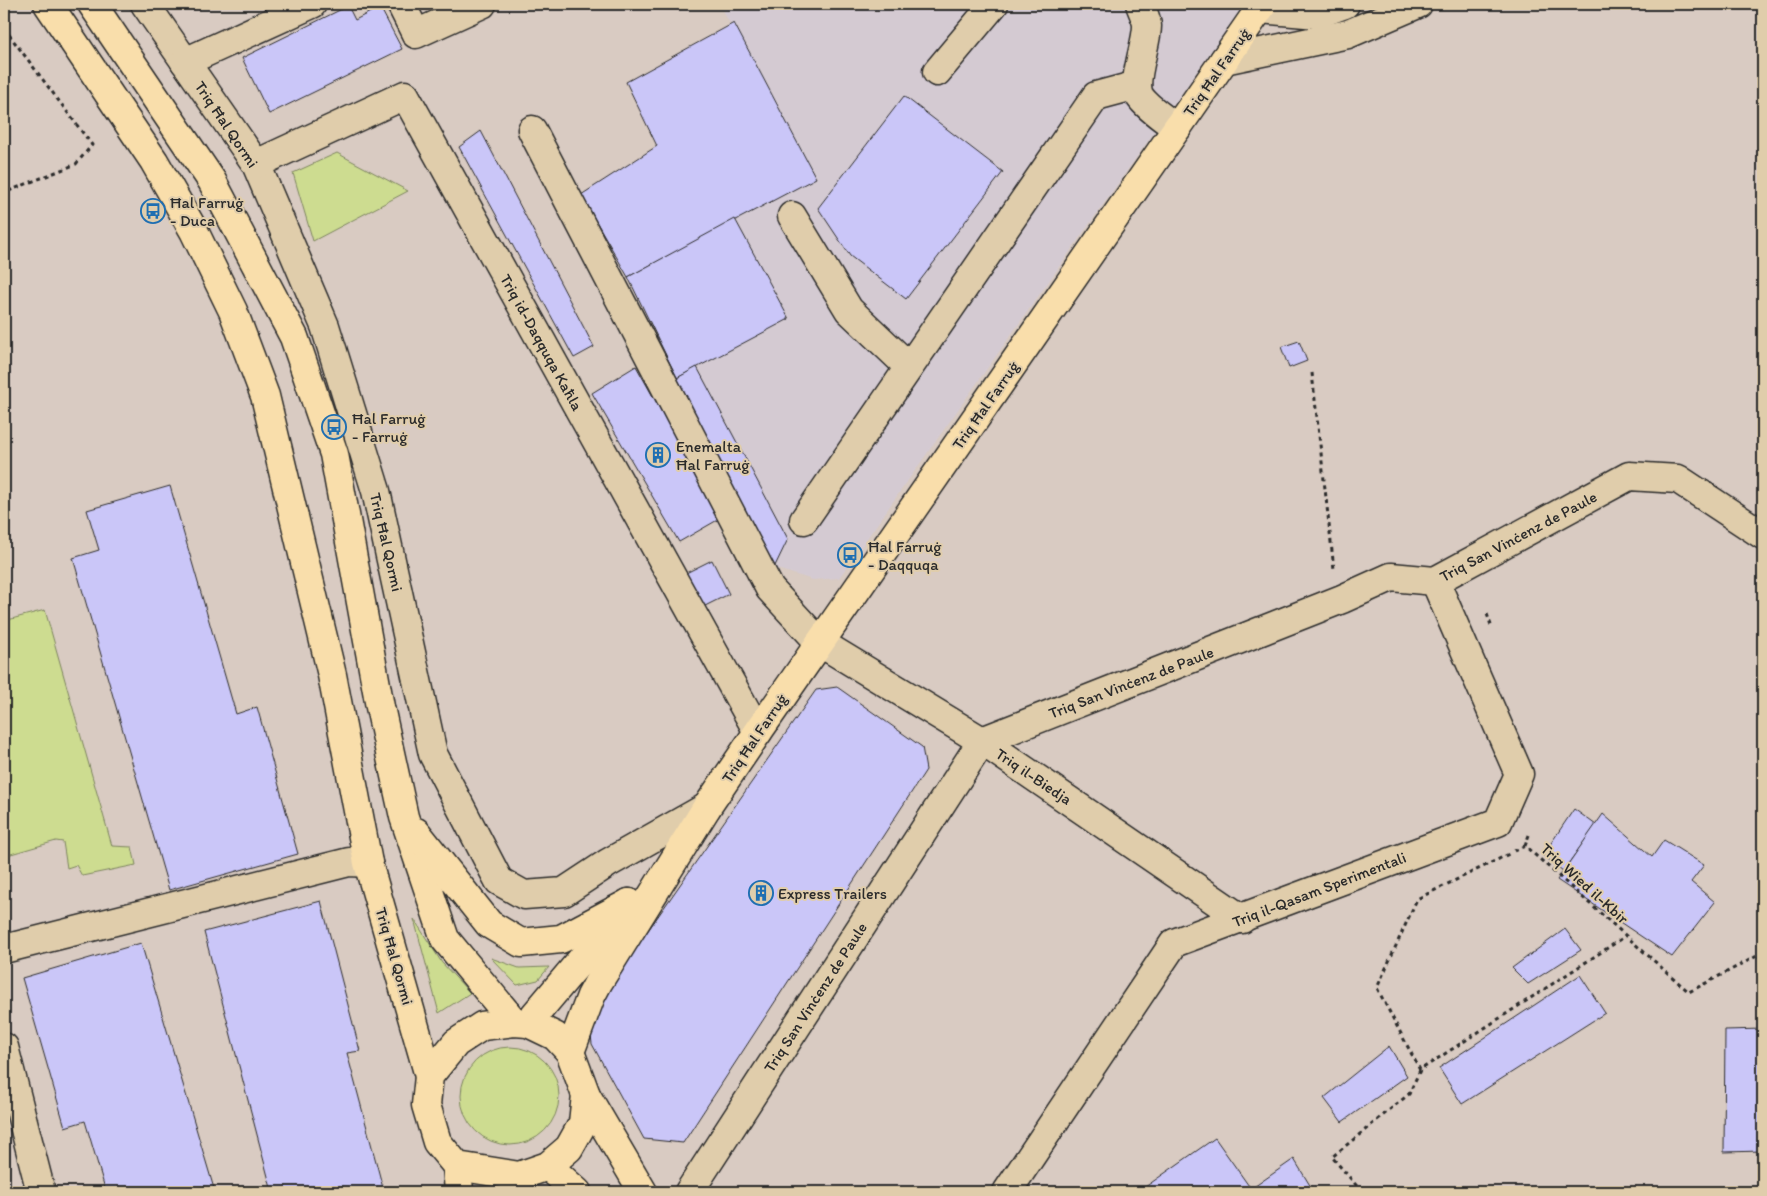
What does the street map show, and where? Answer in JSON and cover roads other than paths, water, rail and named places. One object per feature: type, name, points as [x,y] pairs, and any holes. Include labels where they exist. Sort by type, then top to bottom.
[{"type":"main road","name":"Triq Ħal Qormi","points":[[48,4],[154,161],[194,230],[233,311],[265,396],[332,675],[368,863],[429,1076]]},
{"type":"main road","name":"Triq Ħal Qormi","points":[[92,4],[212,180],[294,337],[334,454],[380,706],[404,817],[444,939],[520,1023]]},
{"type":"main road","name":"Triq Ħal Farruġ","points":[[570,1052],[591,996],[599,981],[707,807],[1261,6]]},
{"type":"main road","name":"Triq Ħal Farruġ","points":[[520,1023],[629,903],[707,807]]},
{"type":"main road","points":[[404,817],[489,924],[521,943],[561,939],[629,903]]},
{"type":"main road","points":[[586,1095],[583,1123],[570,1148],[548,1166],[516,1184],[457,1166],[437,1142],[426,1105],[429,1076],[456,1043],[482,1026],[520,1023],[555,1036],[570,1052],[586,1095],[643,1192]]},
{"type":"main road","points":[[457,1166],[459,1192]]},
{"type":"main road","points":[[548,1166],[577,1192]]},
{"type":"street","name":"Triq Ħal Qormi","points":[[145,4],[256,164],[325,326],[376,491],[433,754],[499,881],[524,895],[564,892],[608,863],[707,807]]},
{"type":"street","points":[[185,62],[312,4]]},
{"type":"street","points":[[402,4],[416,34],[482,4]]},
{"type":"street","points":[[937,72],[994,4]]},
{"type":"street","points":[[1140,4],[1147,25],[1144,56],[1137,85],[1140,96],[1177,128]]},
{"type":"street","points":[[1261,6],[1317,14],[1345,4]]},
{"type":"street","points":[[1224,60],[1348,34],[1418,4]]},
{"type":"street","points":[[804,520],[1096,96],[1137,85]]},
{"type":"street","name":"Triq id-Daqquqa Kaħla","points":[[256,164],[405,96],[758,732]]},
{"type":"street","name":"Triq il-Biedja","points":[[532,130],[770,589],[820,642],[982,741],[1242,919]]},
{"type":"street","points":[[792,216],[849,310],[909,367]]},
{"type":"street","name":"Triq San Vinċenz de Paule","points":[[689,1192],[982,741],[1342,599],[1391,577],[1435,581],[1629,476],[1678,479],[1763,535]]},
{"type":"street","name":"Triq il-Qasam Sperimentali","points":[[1008,1192],[1174,943],[1498,822],[1519,774],[1435,581]]},
{"type":"street","points":[[4,949],[349,862],[368,863]]},
{"type":"street","points":[[4,1046],[41,1192]]},
{"type":"place","name":"Ħal Farruġ - Duca","points":[[153,211]]},
{"type":"place","name":"Ħal Farruġ - Farruġ","points":[[334,427]]},
{"type":"place","name":"Enemalta Ħal Farruġ","points":[[658,455]]},
{"type":"place","name":"Ħal Farruġ - Daqquqa","points":[[850,555]]},
{"type":"place","name":"Express Trailers","points":[[761,893]]}]
